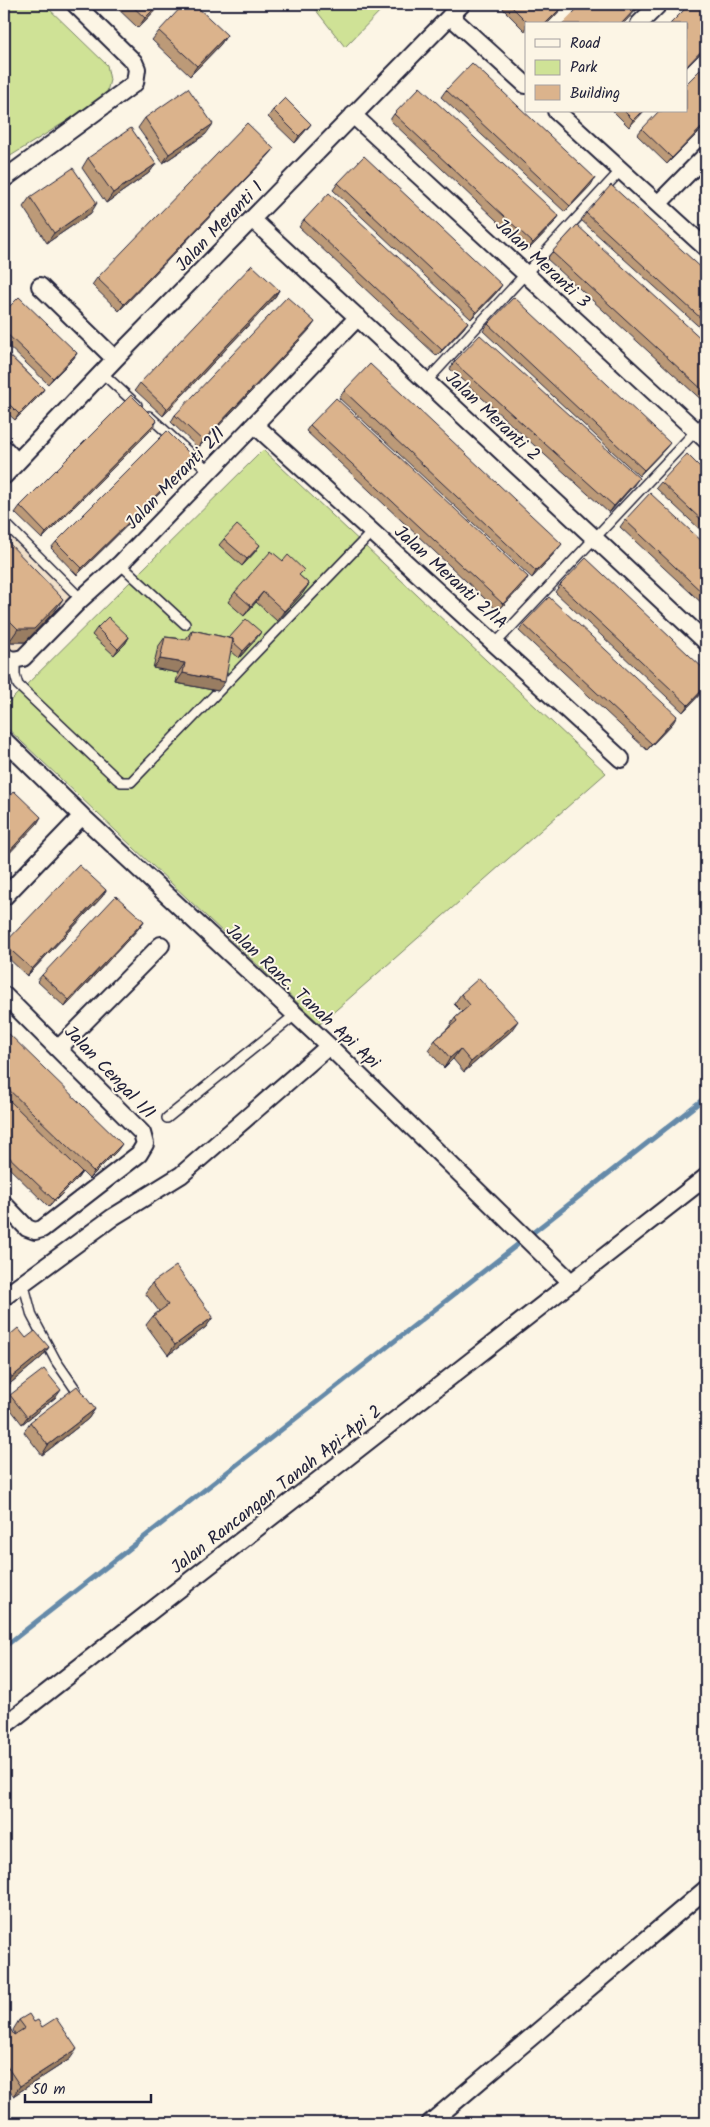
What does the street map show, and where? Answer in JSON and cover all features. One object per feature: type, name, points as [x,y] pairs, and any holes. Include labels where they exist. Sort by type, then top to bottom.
[{"type":"street","points":[[4,180],[135,83],[137,69],[134,62],[75,4]]},
{"type":"street","name":"Jalan Meranti 1","points":[[4,476],[115,358],[253,220],[353,114],[462,4]]},
{"type":"street","points":[[641,22],[659,4]]},
{"type":"street","points":[[450,16],[525,84]]},
{"type":"street","points":[[557,112],[706,248]]},
{"type":"street","name":"Jalan Meranti 3","points":[[353,114],[526,274],[703,431]]},
{"type":"street","points":[[658,204],[706,155]]},
{"type":"street","name":"Jalan Meranti 2","points":[[253,220],[706,642]]},
{"type":"street","points":[[40,286],[115,358]]},
{"type":"street","name":"Jalan Meranti 2/1","points":[[9,658],[23,658],[81,599],[120,564],[358,317]]},
{"type":"street","name":"Jalan Meranti 2/1A","points":[[255,425],[621,759]]},
{"type":"street","points":[[4,448],[17,462]]},
{"type":"street","name":"Jalan Ranc. Tanah Api Api","points":[[4,740],[82,816],[329,1046],[572,1283]]},
{"type":"street","points":[[4,897],[82,816]]},
{"type":"street","points":[[59,1048],[162,946]]},
{"type":"street","name":"Jalan Cengal 1/1","points":[[4,994],[142,1133],[145,1144],[139,1154],[49,1224],[35,1231],[28,1228],[4,1204]]},
{"type":"street","points":[[4,1297],[113,1217],[181,1175],[329,1046]]},
{"type":"street","name":"Jalan Rancangan Tanah Api-Api 2","points":[[4,1726],[706,1177]]},
{"type":"street","points":[[430,2123],[706,1889]]},
{"type":"lane","points":[[427,381],[622,170]]},
{"type":"lane","points":[[102,373],[208,471]]},
{"type":"lane","points":[[495,644],[595,538],[703,431]]},
{"type":"lane","points":[[4,522],[81,599]]},
{"type":"lane","points":[[9,658],[18,686],[117,779],[121,782],[131,782],[372,532]]},
{"type":"lane","points":[[120,564],[185,624]]},
{"type":"lane","points":[[166,1118],[295,1015]]},
{"type":"lane","points":[[23,1282],[32,1316],[56,1361],[76,1390]]},
{"type":"shaded area","points":[[4,531],[74,598],[18,657],[4,644]]},
{"type":"green space","points":[[4,4],[44,4],[107,65],[110,80],[107,92],[94,104],[4,160]]},
{"type":"green space","points":[[311,4],[387,4],[345,47]]},
{"type":"green space","points":[[263,450],[606,773],[320,1024],[4,725],[4,707]]},
{"type":"building","points":[[130,4],[159,4],[145,18]]},
{"type":"building","points":[[184,4],[194,4],[227,35],[197,66],[159,31]]},
{"type":"building","points":[[509,4],[565,4],[547,22],[527,22]]},
{"type":"building","points":[[582,4],[640,4],[623,22],[564,22]]},
{"type":"building","points":[[690,4],[706,4],[706,46],[688,65],[688,22],[672,22]]},
{"type":"building","points":[[472,63],[595,178],[570,206],[446,90]]},
{"type":"building","points":[[706,64],[706,123],[672,158],[642,129],[658,112],[688,112],[688,82]]},
{"type":"building","points":[[420,87],[559,216],[533,243],[394,114]]},
{"type":"building","points":[[188,88],[213,124],[169,154],[145,118]]},
{"type":"building","points":[[285,98],[311,124],[299,136],[273,110]]},
{"type":"building","points":[[625,112],[641,112],[633,120]]},
{"type":"building","points":[[247,123],[274,149],[124,304],[97,278]]},
{"type":"building","points":[[131,128],[156,164],[113,193],[88,158]]},
{"type":"building","points":[[364,156],[502,285],[476,312],[338,183]]},
{"type":"building","points":[[73,168],[97,203],[54,233],[30,197]]},
{"type":"building","points":[[611,185],[706,272],[706,323],[586,213]]},
{"type":"building","points":[[329,193],[468,322],[442,350],[304,220]]},
{"type":"building","points":[[577,225],[706,343],[706,393],[552,252]]},
{"type":"building","points":[[252,265],[279,290],[167,409],[140,383]]},
{"type":"building","points":[[19,297],[77,353],[53,378],[4,331],[4,312]]},
{"type":"building","points":[[287,297],[315,322],[203,441],[175,415]]},
{"type":"building","points":[[514,297],[670,443],[644,470],[488,324]]},
{"type":"building","points":[[480,335],[639,478],[614,506],[454,362]]},
{"type":"building","points":[[4,350],[44,389],[19,414],[4,399]]},
{"type":"building","points":[[370,364],[562,544],[536,571],[344,391]]},
{"type":"building","points":[[131,395],[157,421],[46,533],[20,506]]},
{"type":"building","points":[[336,398],[528,577],[503,604],[310,425]]},
{"type":"building","points":[[167,431],[194,458],[82,568],[56,542]]},
{"type":"building","points":[[687,454],[706,473],[706,524],[661,482]]},
{"type":"building","points":[[650,493],[706,545],[706,596],[625,520]]},
{"type":"building","points":[[237,525],[260,545],[247,559],[224,539]]},
{"type":"building","points":[[4,538],[63,599],[34,629],[18,629],[4,615]]},
{"type":"building","points":[[271,551],[283,561],[288,555],[304,570],[299,575],[309,584],[284,611],[263,592],[251,606],[235,592]]},
{"type":"building","points":[[586,558],[706,671],[706,686],[688,705],[560,585]]},
{"type":"building","points":[[549,597],[677,716],[652,744],[523,624]]},
{"type":"building","points":[[108,617],[129,637],[118,649],[97,628]]},
{"type":"building","points":[[246,619],[261,632],[243,651],[233,642],[233,639],[229,638]]},
{"type":"building","points":[[192,630],[233,639],[225,682],[183,673],[185,663],[160,659],[165,637],[190,640]]},
{"type":"building","points":[[14,791],[41,817],[4,857],[4,802]]},
{"type":"building","points":[[79,865],[106,890],[32,969],[4,944]]},
{"type":"building","points":[[116,896],[144,921],[69,1000],[42,975]]},
{"type":"building","points":[[479,978],[518,1021],[471,1062],[460,1049],[450,1058],[435,1040],[457,1021],[455,1018],[470,1005],[461,994]]},
{"type":"building","points":[[4,1029],[122,1144],[94,1172],[4,1085]]},
{"type":"building","points":[[4,1095],[82,1172],[54,1200],[4,1152]]},
{"type":"building","points":[[176,1266],[213,1317],[175,1345],[153,1316],[168,1305],[152,1283]]},
{"type":"building","points":[[18,1328],[26,1338],[35,1331],[49,1347],[12,1377],[4,1366],[4,1340]]},
{"type":"building","points":[[44,1369],[61,1390],[27,1417],[10,1395]]},
{"type":"building","points":[[77,1386],[95,1409],[48,1445],[30,1422]]},
{"type":"building","points":[[29,2014],[34,2022],[38,2020],[42,2027],[56,2018],[77,2049],[20,2086],[4,2062],[4,2019],[14,2035],[25,2028],[19,2020]]},
{"type":"waterway","points":[[4,1647],[706,1097]]}]
